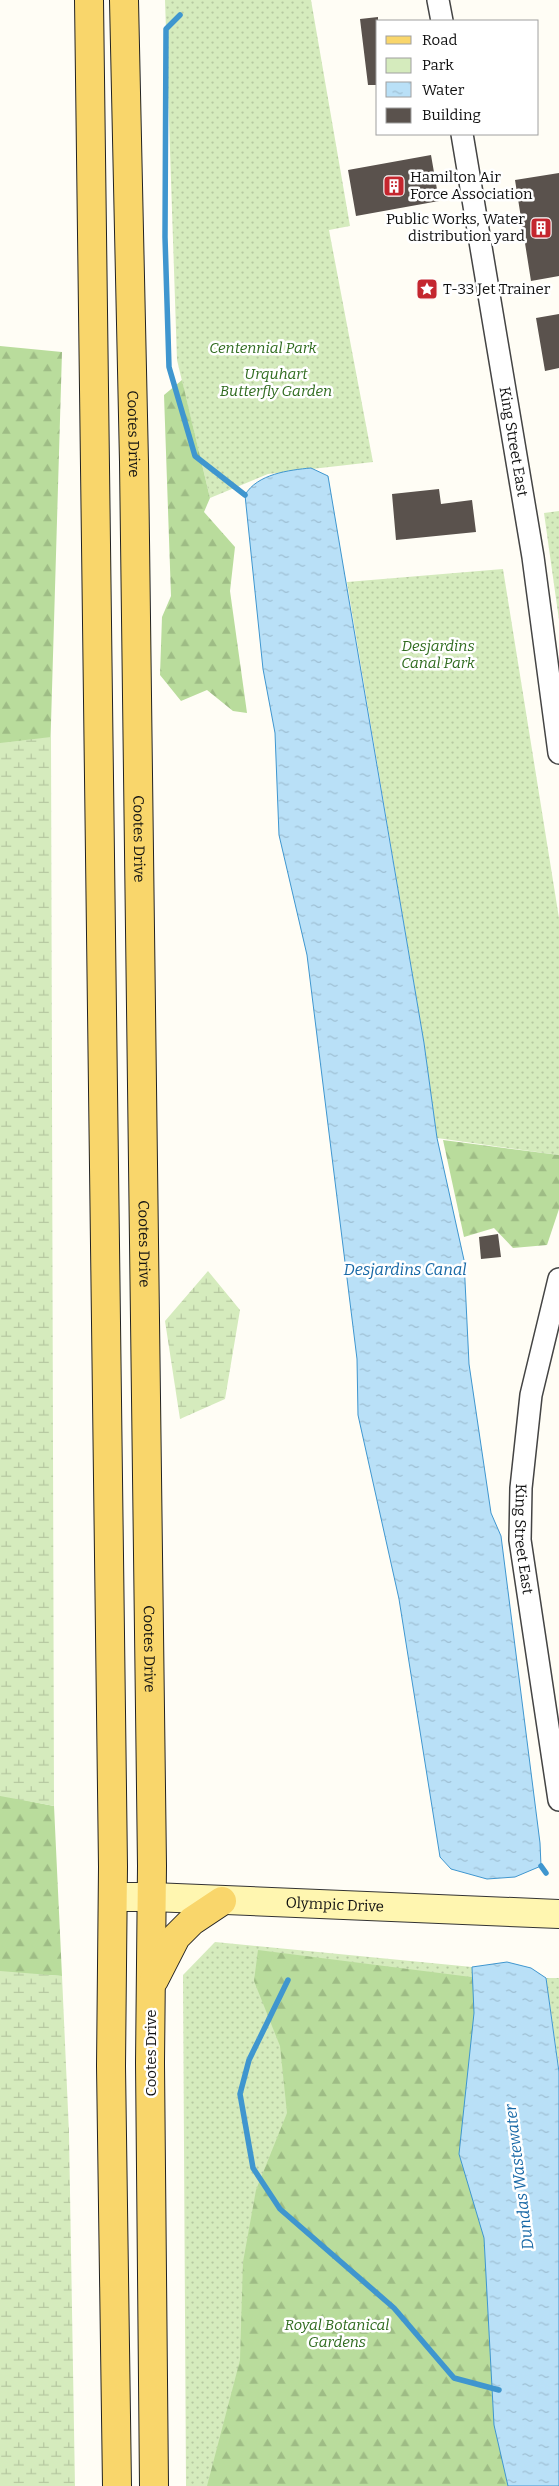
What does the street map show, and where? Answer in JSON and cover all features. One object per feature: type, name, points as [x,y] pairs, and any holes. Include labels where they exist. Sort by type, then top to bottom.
[{"type":"main road","points":[[89,0],[113,1897],[111,2066],[117,2486]]},
{"type":"main road","name":"Cootes Drive","points":[[124,0],[134,462],[152,1897],[154,2486]]},
{"type":"main road","name":"Olympic Drive","points":[[113,1897],[559,1914]]},
{"type":"main road","points":[[151,1985],[176,1937],[192,1920],[222,1901]]},
{"type":"street","points":[[438,0],[442,20]]},
{"type":"street","name":"King Street East","points":[[462,135],[533,557],[559,753]]},
{"type":"street","name":"King Street East","points":[[559,1279],[531,1395],[523,1470],[520,1540],[559,1800]]},
{"type":"green space","name":"Centennial Park","points":[[165,0],[311,0],[350,226],[329,230],[373,462],[268,474],[210,498],[177,360]]},
{"type":"green space","points":[[0,346],[62,352],[50,757],[0,759]]},
{"type":"green space","points":[[182,380],[210,498],[204,512],[235,547],[230,591],[247,713],[233,711],[207,690],[181,701],[160,675],[162,617],[171,596],[164,395]]},
{"type":"green space","points":[[559,511],[559,620],[544,513]]},
{"type":"green space","name":"Desjardins Canal Park","points":[[503,569],[559,918],[559,1155],[437,1138],[424,1043],[347,582]]},
{"type":"green space","points":[[51,737],[54,1806],[0,1796],[0,743]]},
{"type":"green space","points":[[443,1140],[559,1155],[559,1209],[547,1245],[513,1248],[494,1228],[464,1237]]},
{"type":"green space","points":[[208,1271],[240,1310],[225,1399],[180,1419],[165,1321]]},
{"type":"green space","points":[[0,1795],[54,1806],[62,1976],[22,1974],[0,1979]]},
{"type":"green space","name":"Royal Botanical Gardens","points":[[215,1942],[472,1967],[508,2486],[186,2486],[183,1975]]},
{"type":"green space","name":"Royal Botanical Gardens","points":[[258,1950],[479,1978],[538,2486],[207,2486],[240,2360],[243,2262],[256,2190],[287,2113],[280,2046],[254,1981]]},
{"type":"green space","points":[[0,1971],[62,1976],[69,2133],[75,2486],[0,2486]]},
{"type":"green space","points":[[546,1978],[559,1978],[559,2067]]},
{"type":"water","name":"Desjardins Canal","points":[[311,468],[328,476],[424,1043],[437,1138],[464,1260],[469,1364],[491,1513],[501,1536],[540,1843],[541,1866],[515,1877],[487,1879],[451,1869],[440,1857],[399,1599],[358,1415],[357,1359],[307,955],[279,835],[275,733],[263,669],[245,495],[257,482],[274,474]]},
{"type":"water","name":"Dundas Wastewater","points":[[507,1962],[531,1968],[546,1978],[559,2072],[559,2486],[508,2486],[494,2425],[484,2238],[459,2154],[474,2013],[472,1967]]},
{"type":"building","points":[[378,17],[378,20],[376,20],[376,85],[368,85],[360,19]]},
{"type":"building","name":"Hamilton Air Force Association","points":[[431,155],[439,201],[356,216],[348,170]]},
{"type":"building","name":"Public Works, Water distribution yard","points":[[559,173],[559,276],[531,281],[515,180]]},
{"type":"building","points":[[559,314],[559,368],[545,371],[536,318]]},
{"type":"building","points":[[439,489],[441,504],[472,500],[476,532],[396,540],[392,494]]},
{"type":"building","points":[[498,1234],[501,1257],[481,1259],[479,1237]]},
{"type":"waterway","points":[[180,15],[166,29],[165,237],[169,367],[195,456],[245,495]]},
{"type":"waterway","points":[[541,1866],[546,1873]]},
{"type":"waterway","points":[[288,1980],[249,2060],[240,2094],[253,2168],[280,2209],[394,2308],[454,2378],[499,2390]]},
{"type":"place","name":"Hamilton Air Force Association","points":[[394,186]]},
{"type":"place","name":"Public Works, Water distribution yard","points":[[541,228]]},
{"type":"place","name":"T-33 Jet Trainer","points":[[427,289]]},
{"type":"park label","name":"Urquhart Butterfly Garden","points":[[276,382]]}]
